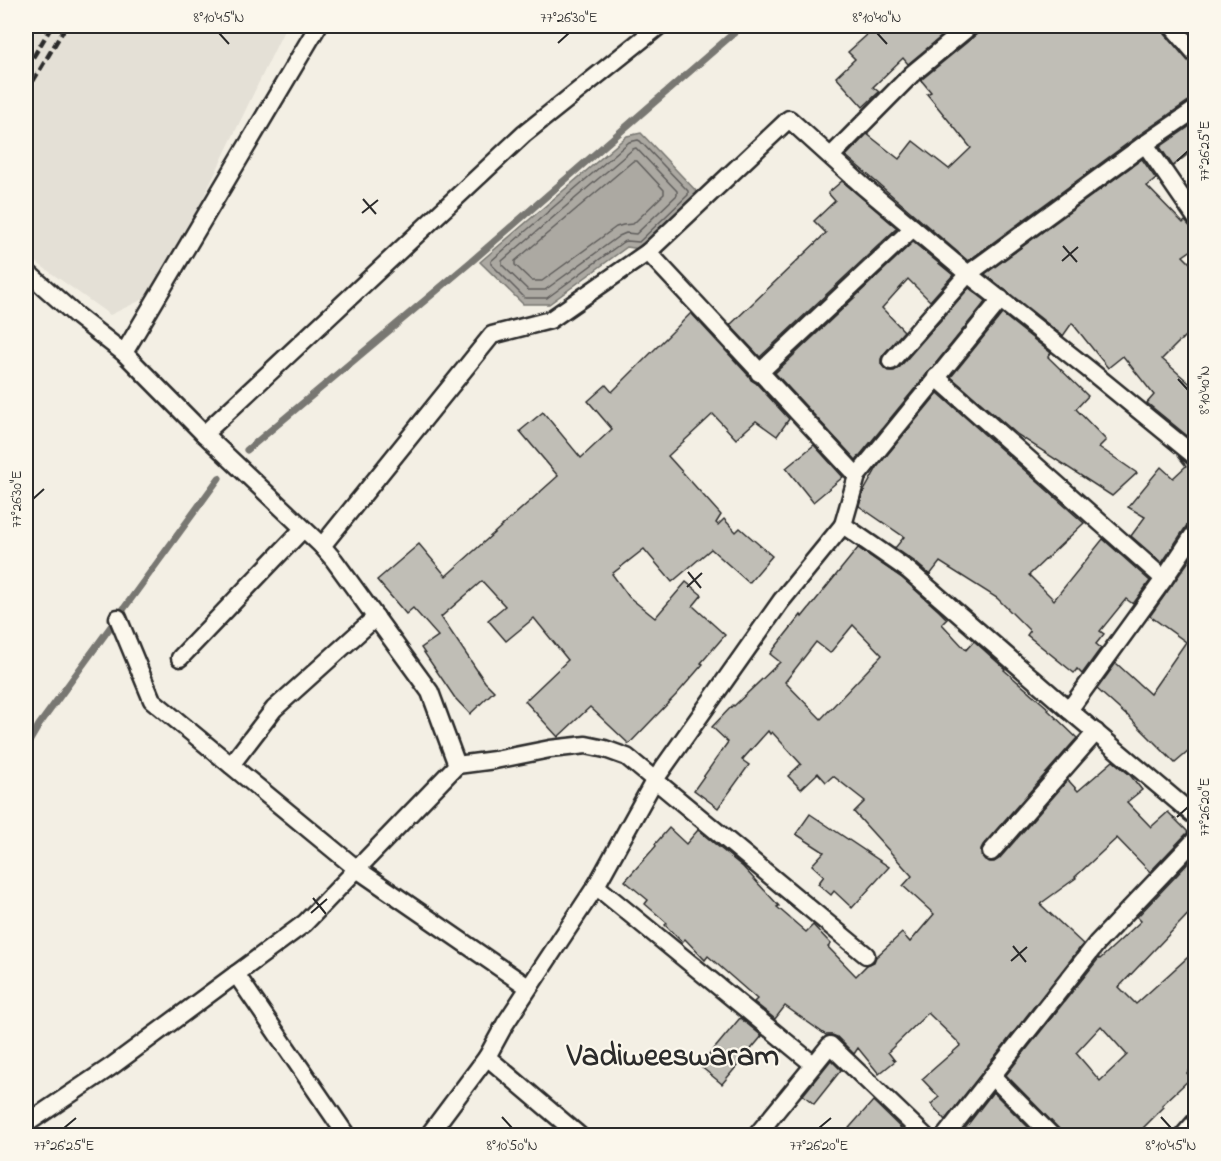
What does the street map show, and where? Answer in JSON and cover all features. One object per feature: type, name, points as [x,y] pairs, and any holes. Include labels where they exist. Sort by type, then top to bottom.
[{"type":"street","points":[[124,353],[318,26]]},
{"type":"street","points":[[204,434],[524,134],[659,26]]},
{"type":"street","points":[[831,156],[912,74],[970,26]]},
{"type":"street","points":[[1172,26],[1196,54]]},
{"type":"street","points":[[891,361],[968,274],[1196,109]]},
{"type":"street","points":[[322,546],[492,335],[550,320],[648,252],[789,119],[863,186],[968,274],[1196,457]]},
{"type":"street","points":[[1145,144],[1196,218]]},
{"type":"street","points":[[759,373],[913,228]]},
{"type":"street","points":[[648,252],[857,476]]},
{"type":"street","points":[[26,271],[78,317],[124,353],[204,434],[322,546],[430,692],[457,765]]},
{"type":"street","points":[[429,1136],[487,1057],[528,987],[597,886],[654,781],[781,601],[843,525],[857,476],[1001,299]]},
{"type":"street","points":[[936,377],[1164,579]]},
{"type":"street","points":[[843,525],[908,570],[1196,817]]},
{"type":"street","points":[[180,658],[303,529]]},
{"type":"street","points":[[1069,710],[1196,531]]},
{"type":"street","points":[[231,765],[274,709],[376,617]]},
{"type":"street","points":[[118,618],[152,700],[357,869],[528,987]]},
{"type":"street","points":[[992,852],[1096,732]]},
{"type":"street","points":[[26,1122],[112,1066],[305,923],[457,765],[586,745],[627,757],[866,955]]},
{"type":"street","points":[[945,1136],[1097,943],[1196,838]]},
{"type":"street","points":[[597,886],[813,1064]]},
{"type":"street","points":[[236,974],[347,1136]]},
{"type":"street","points":[[756,1136],[830,1045],[925,1136]]},
{"type":"street","points":[[487,1057],[580,1136]]},
{"type":"street","points":[[992,1076],[1052,1136]]},
{"type":"street","points":[[1183,1136],[1196,1121]]},
{"type":"shaded area","points":[[26,26],[286,26],[158,292],[110,315],[26,255]]},
{"type":"water","points":[[641,133],[698,193],[640,249],[627,247],[549,304],[523,304],[480,262],[627,136]]},
{"type":"building","points":[[877,26],[954,26],[908,64],[903,58],[873,87],[879,92],[863,107],[836,77],[855,59],[848,52]]},
{"type":"building","points":[[980,26],[1012,26],[1018,34],[1028,26],[1162,26],[1164,33],[1188,61],[1196,64],[1196,99],[1190,100],[1139,135],[968,261],[846,156],[867,134],[899,159],[913,141],[949,169],[971,148],[927,94],[931,92],[921,80],[977,34]]},
{"type":"building","points":[[1196,122],[1196,148],[1173,166],[1160,147]]},
{"type":"building","points":[[1142,159],[1156,179],[1147,186],[1196,233],[1196,247],[1183,256],[1196,269],[1196,325],[1162,359],[1196,389],[1196,443],[1147,403],[1154,395],[1123,356],[1108,368],[1072,323],[1063,336],[985,274]]},
{"type":"building","points":[[842,181],[897,228],[760,357],[730,325],[826,233],[814,221],[835,201],[828,193]]},
{"type":"building","points":[[913,242],[953,275],[930,301],[908,279],[882,308],[904,331],[881,359],[881,364],[885,369],[894,371],[899,368],[969,288],[986,301],[856,460],[775,373]]},
{"type":"building","points":[[691,313],[789,419],[777,436],[756,421],[736,439],[713,414],[668,456],[721,515],[716,523],[718,525],[724,519],[736,532],[740,528],[772,556],[749,583],[711,549],[672,582],[644,549],[612,574],[629,597],[655,618],[686,582],[702,595],[693,606],[725,635],[677,694],[629,744],[590,707],[558,737],[525,701],[568,660],[534,618],[506,641],[488,620],[505,606],[482,581],[441,617],[485,682],[494,691],[470,714],[455,698],[421,648],[438,636],[413,608],[406,614],[377,580],[419,544],[446,576],[558,476],[520,431],[543,412],[581,458],[612,429],[588,401],[606,385],[612,392]]},
{"type":"building","points":[[1002,314],[1051,353],[1048,357],[1088,396],[1076,409],[1106,440],[1099,447],[1137,473],[1112,496],[1018,435],[951,377]]},
{"type":"building","points":[[938,393],[1084,523],[1029,575],[1054,600],[1103,539],[1150,581],[1133,604],[1126,599],[1100,631],[1104,634],[1096,644],[1101,648],[1082,674],[1077,669],[1074,673],[1027,635],[1030,631],[997,598],[940,562],[930,575],[895,548],[904,537],[859,506],[864,491],[878,466]]},
{"type":"building","points":[[814,445],[843,477],[813,502],[786,468]]},
{"type":"building","points":[[1178,456],[1189,465],[1196,467],[1196,521],[1187,525],[1162,563],[1131,536],[1145,517],[1128,507],[1161,467],[1173,478],[1186,466]]},
{"type":"building","points":[[858,548],[902,578],[939,611],[947,619],[942,624],[966,650],[974,641],[1049,709],[1077,738],[983,845],[981,855],[985,860],[994,862],[999,859],[1068,780],[1078,791],[1113,761],[1130,775],[1142,790],[1127,802],[1151,827],[1168,812],[1188,832],[1150,872],[1117,838],[1076,878],[1040,904],[1083,944],[945,1120],[931,1104],[939,1097],[922,1079],[961,1045],[928,1013],[888,1052],[895,1061],[879,1074],[858,1048],[854,1054],[837,1037],[826,1035],[785,1006],[775,1019],[754,1002],[757,999],[708,956],[705,960],[685,939],[682,942],[665,925],[667,923],[645,904],[648,900],[625,881],[669,828],[686,844],[698,830],[743,867],[779,906],[777,907],[806,932],[813,925],[831,944],[828,947],[856,976],[867,965],[874,962],[876,957],[902,933],[910,942],[934,914],[903,886],[912,876],[854,812],[865,801],[833,776],[826,782],[818,773],[801,789],[788,776],[801,764],[772,732],[770,734],[768,731],[742,760],[749,765],[718,808],[694,790],[728,742],[712,727],[780,662],[770,654],[801,615],[802,617]],"holes":[[[853,625],[882,655],[821,719],[785,682],[816,642],[830,653]]]},
{"type":"building","points":[[1196,551],[1196,745],[1175,763],[1126,714],[1097,689],[1116,663],[1150,694],[1186,642],[1150,616]]},
{"type":"building","points":[[810,814],[889,867],[852,908],[834,891],[831,895],[818,884],[824,876],[812,865],[824,852],[796,834]]},
{"type":"building","points":[[1196,855],[1196,906],[1119,987],[1136,1004],[1196,950],[1196,1064],[1187,1073],[1191,1078],[1162,1105],[1164,1107],[1135,1136],[1062,1136],[1059,1129],[1006,1075],[1099,958],[1141,921],[1137,917]],"holes":[[[1101,1026],[1127,1055],[1100,1081],[1076,1053]]]},
{"type":"building","points":[[740,1018],[762,1036],[722,1084],[700,1066]]},
{"type":"building","points":[[831,1060],[841,1070],[814,1104],[803,1095]]},
{"type":"building","points":[[993,1092],[1037,1136],[959,1136]]},
{"type":"building","points":[[873,1101],[909,1136],[842,1136]]},
{"type":"waterway","points":[[247,450],[473,260],[742,26]]},
{"type":"waterway","points":[[26,747],[39,725],[219,478]]},
{"type":"railway","points":[[26,69],[52,26]]},
{"type":"railway","points":[[26,93],[66,26]]},
{"type":"district","name":"Vadiweeswaram","points":[[673,1054]]}]
